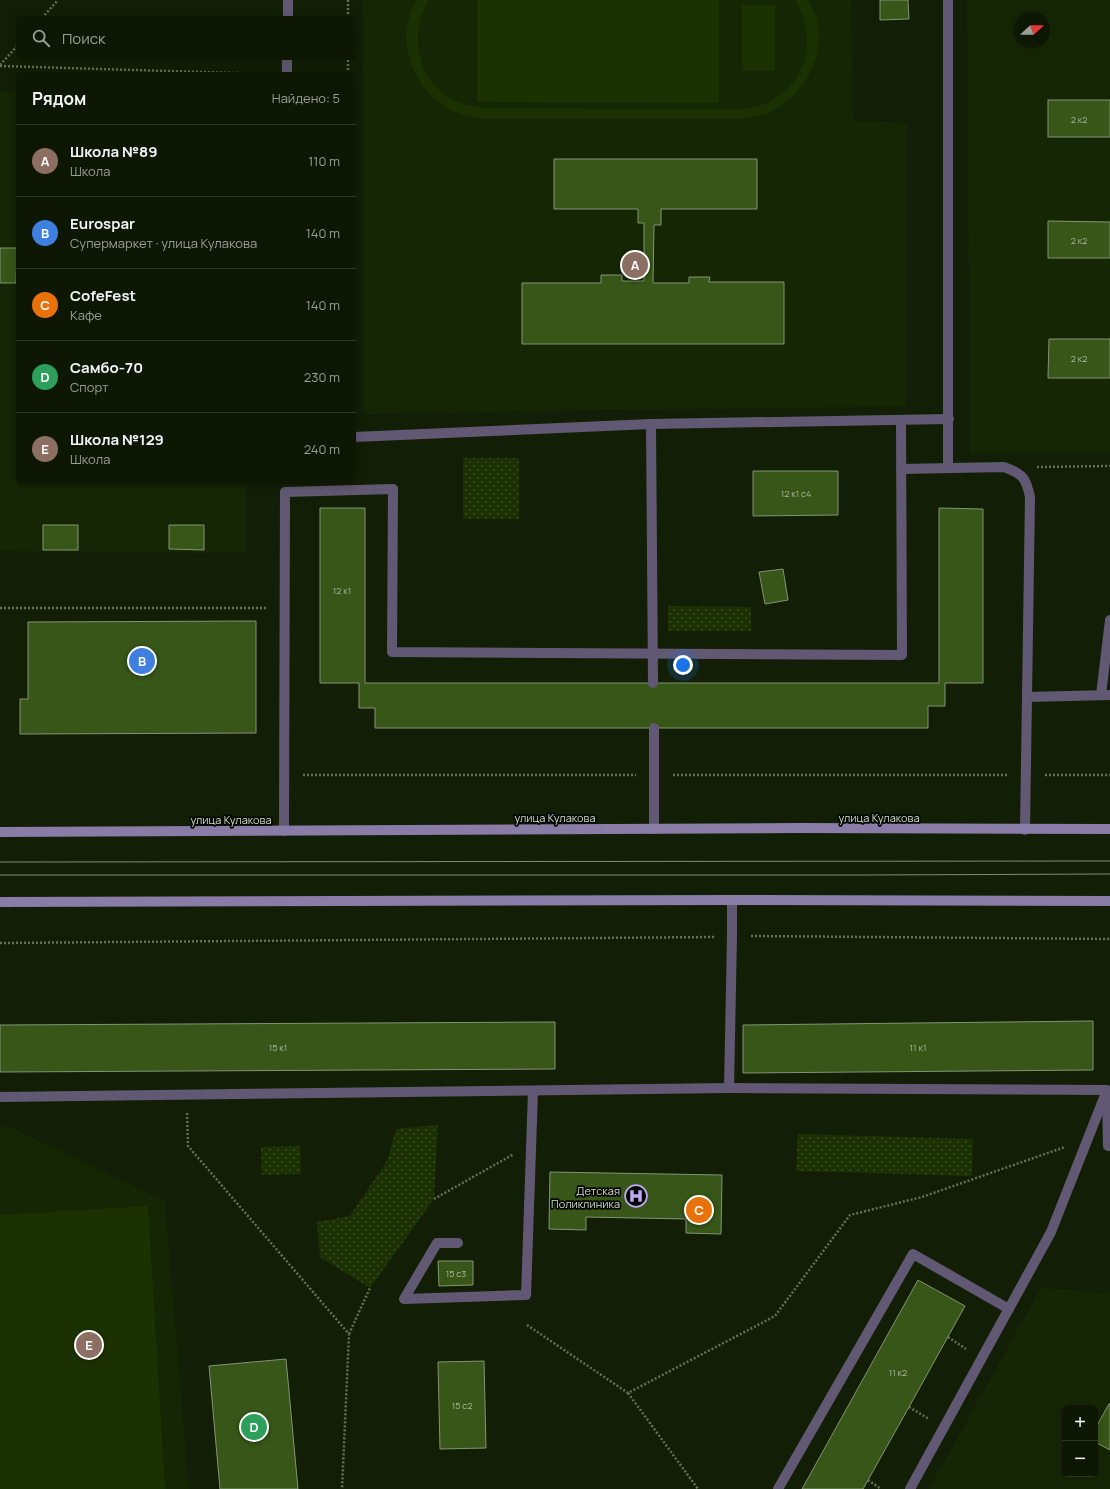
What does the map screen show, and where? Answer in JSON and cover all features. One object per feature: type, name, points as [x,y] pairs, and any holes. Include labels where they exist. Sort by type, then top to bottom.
[{"type":"main road","name":"улица Кулакова","points":[[0,832],[654,829],[1110,829]]},
{"type":"main road","points":[[0,902],[732,900],[1110,901]]},
{"type":"lane","points":[[288,0],[288,16]]},
{"type":"lane","points":[[948,0],[948,468]]},
{"type":"lane","points":[[287,60],[287,72]]},
{"type":"lane","points":[[356,437],[651,424],[948,419]]},
{"type":"lane","points":[[284,831],[285,487],[393,488],[392,652],[902,655],[901,420]]},
{"type":"lane","points":[[651,424],[653,683]]},
{"type":"lane","points":[[901,469],[1004,467],[1018,472],[1028,483],[1030,498],[1025,830]]},
{"type":"lane","points":[[1026,698],[1106,695],[1110,620]]},
{"type":"lane","points":[[654,728],[654,829]]},
{"type":"lane","points":[[729,1088],[732,900]]},
{"type":"lane","points":[[0,1097],[729,1088],[1108,1089]]},
{"type":"lane","points":[[910,1489],[1051,1232],[1108,1089]]},
{"type":"lane","points":[[1108,1089],[1108,1146],[1110,1146]]},
{"type":"lane","points":[[458,1243],[437,1242],[404,1299],[526,1295],[533,1091]]},
{"type":"lane","points":[[778,1489],[913,1254],[1009,1309]]},
{"type":"path","points":[[44,16],[58,0]]},
{"type":"path","points":[[348,0],[348,16]]},
{"type":"path","points":[[0,65],[16,47]]},
{"type":"path","points":[[348,60],[348,72]]},
{"type":"path","points":[[0,65],[211,72]]},
{"type":"path","points":[[1034,467],[1110,466]]},
{"type":"path","points":[[0,608],[285,608]]},
{"type":"path","points":[[284,774],[1110,775]]},
{"type":"path","points":[[0,943],[732,936],[1110,939]]},
{"type":"path","points":[[186,1095],[188,1146],[349,1334]]},
{"type":"path","points":[[628,1393],[776,1316],[850,1215],[922,1197],[1088,1139]]},
{"type":"path","points":[[434,1199],[531,1144]]},
{"type":"path","points":[[342,1489],[349,1334],[370,1288]]},
{"type":"path","points":[[527,1325],[628,1393],[698,1489]]},
{"type":"path","points":[[868,1480],[881,1489]]},
{"type":"shaded area","points":[[363,0],[851,0],[853,121],[907,123],[907,406],[363,414]]},
{"type":"shaded area","points":[[417,0],[429,0],[422,14],[418,43],[420,57],[425,71],[433,83],[444,94],[457,102],[487,108],[738,109],[760,105],[782,94],[800,71],[805,57],[807,43],[806,28],[802,14],[795,0],[808,0],[815,15],[819,30],[818,46],[815,62],[799,90],[774,110],[756,116],[738,119],[487,119],[464,115],[451,110],[437,101],[426,90],[417,77],[410,62],[407,47],[407,31],[410,15]]},
{"type":"shaded area","points":[[477,0],[719,0],[719,103],[477,102]]},
{"type":"shaded area","points":[[967,0],[1110,0],[1110,453],[970,453]]},
{"type":"shaded area","points":[[742,5],[775,5],[775,71],[742,71]]},
{"type":"shaded area","points":[[0,92],[16,92],[16,484],[246,484],[246,553],[0,551]]},
{"type":"shaded area","points":[[463,458],[519,458],[519,519],[463,519]]},
{"type":"shaded area","points":[[668,606],[751,607],[751,631],[668,631]]},
{"type":"shaded area","points":[[438,1125],[434,1199],[370,1288],[320,1257],[317,1222],[350,1216],[387,1161],[396,1129]]},
{"type":"shaded area","points":[[0,1127],[10,1127],[165,1201],[189,1489],[0,1489]]},
{"type":"shaded area","points":[[798,1134],[973,1139],[972,1176],[796,1171]]},
{"type":"shaded area","points":[[300,1146],[301,1174],[262,1175],[261,1147]]},
{"type":"shaded area","points":[[148,1206],[165,1489],[0,1489],[0,1215]]},
{"type":"shaded area","points":[[1041,1288],[1110,1293],[1110,1489],[929,1489]]},
{"type":"building","points":[[880,0],[908,0],[909,19],[880,20]]},
{"type":"building","points":[[1048,100],[1110,100],[1110,137],[1048,137]]},
{"type":"building","points":[[554,159],[757,159],[757,209],[661,209],[661,225],[654,225],[653,283],[689,283],[689,277],[710,277],[709,282],[784,282],[784,344],[522,344],[522,283],[601,283],[601,275],[622,275],[622,281],[644,281],[644,223],[638,223],[638,209],[554,209]]},
{"type":"building","points":[[1048,221],[1110,222],[1110,258],[1048,258]]},
{"type":"building","points":[[0,248],[16,248],[16,283],[0,283]]},
{"type":"building","points":[[1049,339],[1110,339],[1110,378],[1048,378]]},
{"type":"building","points":[[753,471],[838,471],[838,515],[753,516]]},
{"type":"building","points":[[320,508],[365,508],[365,683],[939,683],[939,508],[983,509],[983,683],[945,683],[945,706],[928,706],[928,728],[375,728],[375,708],[359,708],[359,683],[320,683]]},
{"type":"building","points":[[43,525],[78,525],[78,550],[43,550]]},
{"type":"building","points":[[169,525],[204,525],[204,550],[169,549]]},
{"type":"building","points":[[783,569],[788,600],[765,604],[759,572]]},
{"type":"building","points":[[256,621],[256,733],[20,734],[20,699],[28,699],[28,622]]},
{"type":"building","points":[[1093,1021],[1093,1070],[743,1073],[743,1025]]},
{"type":"building","points":[[555,1022],[555,1069],[0,1072],[0,1025]]},
{"type":"building","name":"Детская Поликлиника","points":[[550,1172],[722,1175],[721,1234],[686,1233],[686,1219],[586,1217],[586,1230],[549,1229]]},
{"type":"building","points":[[438,1261],[473,1261],[473,1285],[439,1286]]},
{"type":"building","points":[[918,1280],[965,1306],[909,1407],[863,1489],[802,1489]]},
{"type":"building","points":[[286,1359],[298,1489],[220,1489],[209,1366]]},
{"type":"building","points":[[484,1361],[486,1448],[440,1449],[438,1362]]},
{"type":"building","points":[[1110,1404],[1110,1450],[1098,1444],[1098,1424]]},
{"type":"tram line","points":[[0,862],[1110,861]]},
{"type":"tram line","points":[[0,875],[1110,874]]},
{"type":"place","name":"Школа №89","points":[[635,265]]},
{"type":"place","name":"Eurospar","points":[[142,661]]},
{"type":"place","name":"Детская Поликлиника","points":[[636,1196]]},
{"type":"place","name":"CofeFest","points":[[699,1210]]},
{"type":"place","name":"Школа №129","points":[[89,1345]]},
{"type":"place","name":"Самбо-70","points":[[254,1427]]}]
